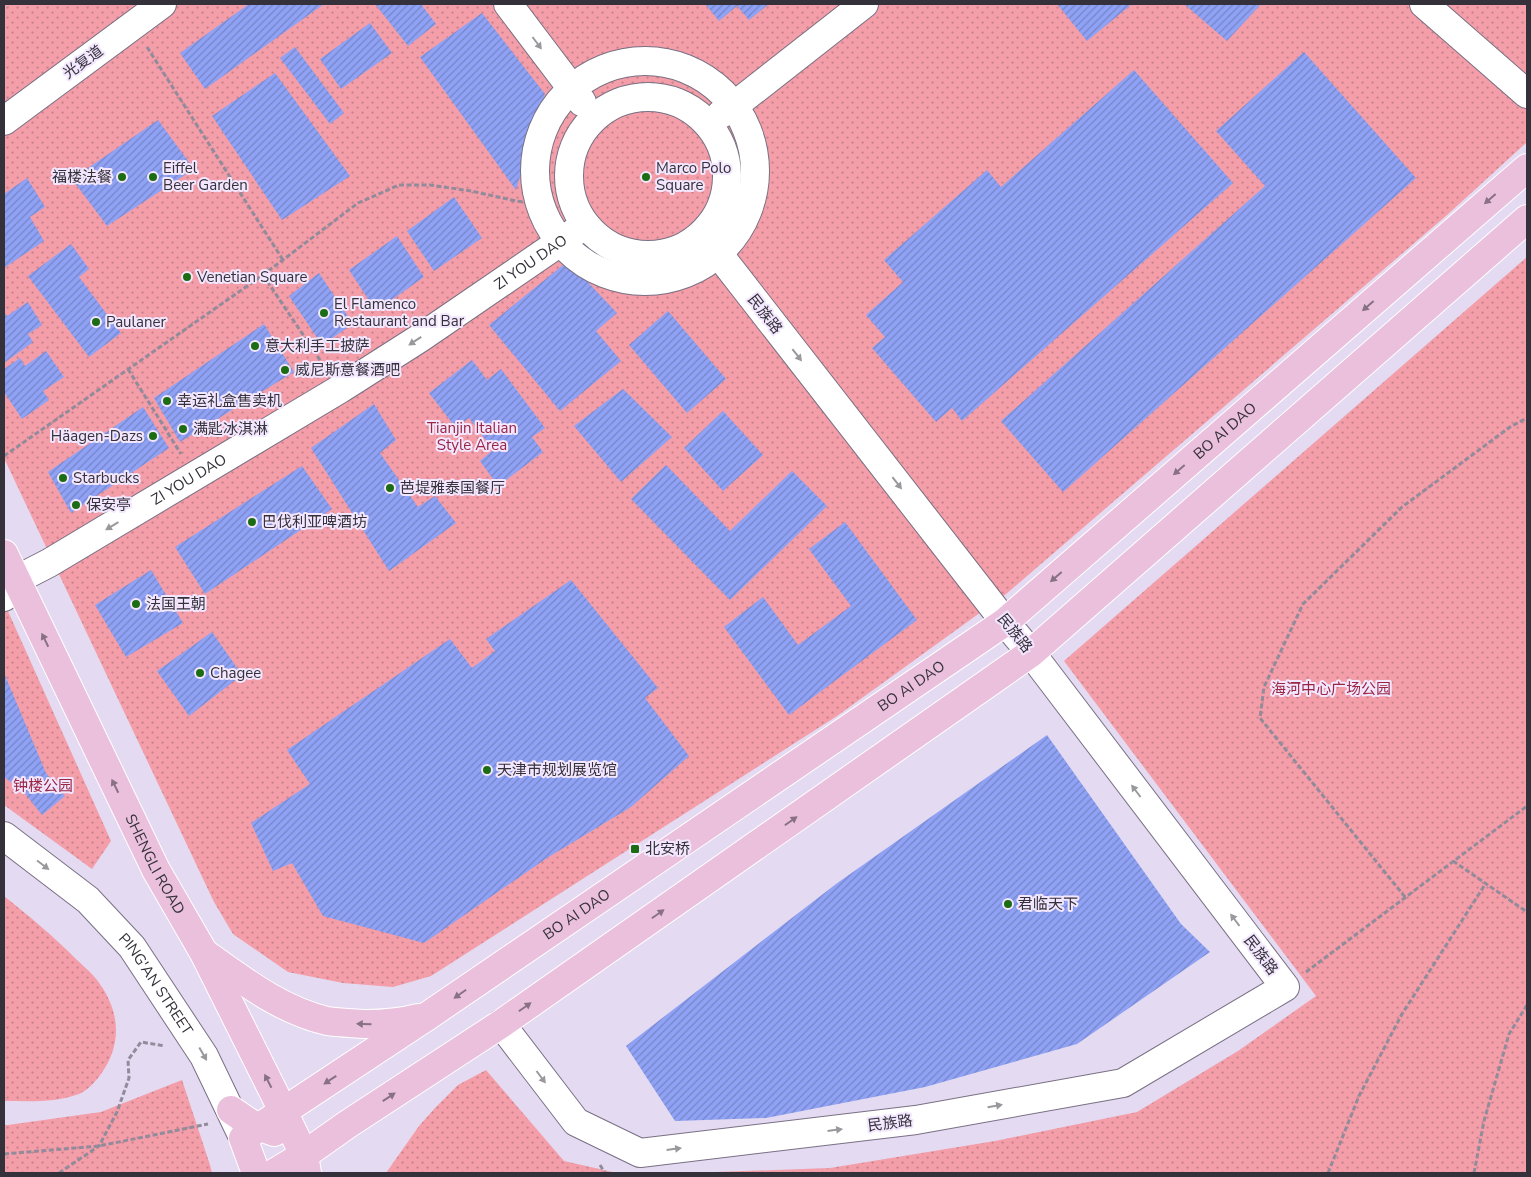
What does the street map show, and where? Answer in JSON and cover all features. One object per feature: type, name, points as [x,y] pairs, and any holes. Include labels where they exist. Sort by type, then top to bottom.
[{"type":"main road","name":"BO AI DAO","points":[[274,1173],[275,1137],[429,1015],[1005,622],[1527,168]]},
{"type":"main road","points":[[275,1137],[321,1134],[348,1124],[501,1024],[1031,653],[1527,219]]},
{"type":"main road","name":"SHENGLI ROAD","points":[[4,554],[10,588],[156,870],[204,953],[275,1137]]},
{"type":"main road","points":[[204,953],[249,985],[276,1001],[300,1012],[328,1021],[391,1024],[407,1022],[429,1015]]},
{"type":"main road","points":[[275,1137],[327,1152],[348,1124]]},
{"type":"main road","points":[[261,1173],[266,1150],[275,1137]]},
{"type":"main road","name":"PING'AN STREET","points":[[256,1173],[275,1137]]},
{"type":"street","name":"光复道","points":[[4,121],[162,4]]},
{"type":"street","points":[[508,4],[594,119]]},
{"type":"street","points":[[707,123],[735,105],[864,4]]},
{"type":"street","points":[[1424,4],[1527,94]]},
{"type":"street","points":[[571,88],[549,114],[537,146],[535,180],[542,214],[560,242],[587,266],[619,279],[654,282],[689,273],[711,244],[726,191],[726,167],[720,144],[707,123],[687,107],[664,99],[639,98],[622,102],[615,104],[594,119],[580,137],[571,159],[569,182],[574,205],[585,225],[605,243],[629,254],[655,255],[681,248],[711,244],[740,229],[753,199],[756,166],[750,134],[735,105],[709,79],[675,63],[638,60],[602,68],[571,88]]},
{"type":"street","name":"ZI YOU DAO","points":[[10,588],[340,390],[429,332],[585,225]]},
{"type":"street","name":"民族路","points":[[501,1024],[576,1122],[640,1153],[916,1120],[1123,1083],[1285,987],[1031,653],[711,244]]},
{"type":"street","name":"PING'AN STREET","points":[[4,836],[88,900],[132,946],[204,1056],[275,1137]]},
{"type":"path","points":[[133,26],[283,260]]},
{"type":"path","points":[[4,456],[263,275],[358,203],[399,185],[430,185],[540,204]]},
{"type":"path","points":[[263,275],[340,390]]},
{"type":"path","points":[[128,369],[195,476]]},
{"type":"path","points":[[1405,897],[1260,718],[1264,687],[1303,604],[1402,507],[1510,427],[1527,418]]},
{"type":"path","points":[[1285,987],[1527,806]]},
{"type":"path","points":[[1453,861],[1527,912]]},
{"type":"path","points":[[1328,1173],[1359,1096],[1402,1014],[1486,884]]},
{"type":"path","points":[[1474,1173],[1484,1121],[1509,1034],[1527,1005]]},
{"type":"path","points":[[59,1173],[99,1146],[117,1112],[129,1078],[128,1060],[141,1042],[158,1044],[204,1056]]},
{"type":"path","points":[[4,1154],[99,1146],[275,1137]]},
{"type":"green space","name":"Tianjin Italian Style Area","points":[[4,4],[1527,4],[1527,142],[1447,215],[1006,594],[837,716],[431,976],[393,987],[343,983],[288,972],[233,934],[214,902],[4,458]]},
{"type":"green space","name":"海河中心广场公园","points":[[1527,257],[1527,1173],[687,1173],[830,1168],[995,1141],[1137,1112],[1238,1051],[1316,996],[1064,661]]},
{"type":"green space","name":"钟楼公园","points":[[7,609],[111,841],[92,869],[4,805],[4,613]]},
{"type":"green space","points":[[4,896],[89,971],[105,991],[110,1003],[116,1027],[113,1050],[99,1077],[82,1093],[51,1100],[4,1101]]},
{"type":"green space","points":[[486,1070],[564,1161],[617,1173],[386,1173],[419,1126],[435,1108],[458,1085]]},
{"type":"green space","points":[[182,1080],[212,1173],[4,1173],[4,1125],[101,1112]]},
{"type":"building","points":[[249,4],[324,4],[205,89],[180,53]]},
{"type":"building","points":[[375,4],[421,4],[436,24],[408,46]]},
{"type":"building","points":[[705,4],[769,4],[749,20],[737,6],[719,21]]},
{"type":"building","points":[[1057,4],[1132,4],[1087,41]]},
{"type":"building","points":[[1184,4],[1261,4],[1227,41]]},
{"type":"building","points":[[482,13],[545,94],[516,190],[420,57]]},
{"type":"building","points":[[370,23],[392,53],[341,89],[320,59]]},
{"type":"building","points":[[295,47],[344,113],[330,124],[280,58]]},
{"type":"building","points":[[1304,52],[1416,178],[1063,492],[1001,421],[1265,186],[1216,131]]},
{"type":"building","points":[[1134,70],[1233,183],[962,421],[952,408],[936,422],[872,348],[885,337],[866,315],[903,282],[884,260],[987,170],[1001,187]]},
{"type":"building","points":[[275,73],[350,176],[282,220],[212,116]]},
{"type":"building","points":[[158,120],[194,169],[107,226],[72,179]]},
{"type":"building","points":[[27,178],[45,207],[30,217],[44,241],[4,268],[4,194]]},
{"type":"building","points":[[454,197],[482,238],[434,271],[407,231]]},
{"type":"building","points":[[397,236],[424,277],[376,311],[349,270]]},
{"type":"building","points":[[71,244],[89,269],[79,277],[121,333],[89,357],[28,276]]},
{"type":"building","points":[[568,261],[617,313],[596,331],[621,361],[560,411],[489,325]]},
{"type":"building","points":[[319,273],[353,324],[322,345],[289,296]]},
{"type":"building","points":[[28,302],[42,325],[28,334],[33,342],[4,363],[4,312],[7,316]]},
{"type":"building","points":[[668,311],[726,379],[687,413],[629,345]]},
{"type":"building","points":[[264,324],[294,372],[180,442],[154,398]]},
{"type":"building","points":[[46,351],[64,377],[43,391],[49,400],[22,419],[4,392],[4,369],[20,358],[25,366]]},
{"type":"building","points":[[472,360],[487,380],[501,369],[545,428],[532,437],[543,452],[498,486],[480,461],[493,450],[469,418],[456,428],[429,393]]},
{"type":"building","points":[[623,389],[672,437],[621,482],[574,426]]},
{"type":"building","points":[[374,404],[396,440],[380,453],[418,507],[435,496],[456,523],[389,571],[311,448]]},
{"type":"building","points":[[143,407],[169,448],[71,513],[48,472]]},
{"type":"building","points":[[723,411],[763,455],[723,491],[684,448]]},
{"type":"building","points":[[666,465],[730,531],[792,471],[827,506],[730,600],[631,499]]},
{"type":"building","points":[[302,466],[332,509],[205,594],[175,547]]},
{"type":"building","points":[[845,522],[917,620],[789,715],[724,627],[763,597],[798,645],[851,606],[809,549]]},
{"type":"building","points":[[151,570],[183,623],[126,657],[95,605]]},
{"type":"building","name":"天津市规划展览馆","points":[[571,580],[658,688],[645,698],[689,756],[631,807],[547,858],[424,943],[323,916],[292,863],[273,871],[251,823],[310,784],[287,750],[450,639],[472,668],[495,651],[486,639]]},
{"type":"building","name":"Chagee","points":[[212,632],[242,675],[189,716],[157,671]]},
{"type":"building","points":[[4,673],[46,773],[65,796],[42,815],[23,791],[4,777]]},
{"type":"building","points":[[1047,735],[1181,924],[1210,952],[1077,1044],[925,1087],[766,1118],[675,1121],[626,1046],[836,884]]},
{"type":"place","name":"福楼法餐","points":[[122,177]]},
{"type":"place","name":"Eiffel Beer Garden","points":[[153,177]]},
{"type":"place","name":"Marco Polo Square","points":[[646,177]]},
{"type":"place","name":"Venetian Square","points":[[187,277]]},
{"type":"place","name":"El Flamenco Restaurant and Bar","points":[[324,313]]},
{"type":"place","name":"Paulaner","points":[[96,322]]},
{"type":"place","name":"意大利手工披萨","points":[[255,346]]},
{"type":"place","name":"威尼斯意餐酒吧","points":[[285,370]]},
{"type":"place","name":"幸运礼盒售卖机","points":[[167,401]]},
{"type":"place","name":"满匙冰淇淋","points":[[183,429]]},
{"type":"place","name":"Häagen-Dazs","points":[[153,436]]},
{"type":"place","name":"Starbucks","points":[[63,478]]},
{"type":"place","name":"芭堤雅泰国餐厅","points":[[390,488]]},
{"type":"place","name":"保安亭","points":[[76,505]]},
{"type":"place","name":"巴伐利亚啤酒坊","points":[[252,522]]},
{"type":"place","name":"法国王朝","points":[[136,604]]},
{"type":"place","name":"Chagee","points":[[200,673]]},
{"type":"place","name":"天津市规划展览馆","points":[[487,770]]},
{"type":"place","name":"北安桥","points":[[635,849]]},
{"type":"place","name":"君临天下","points":[[1008,904]]}]
